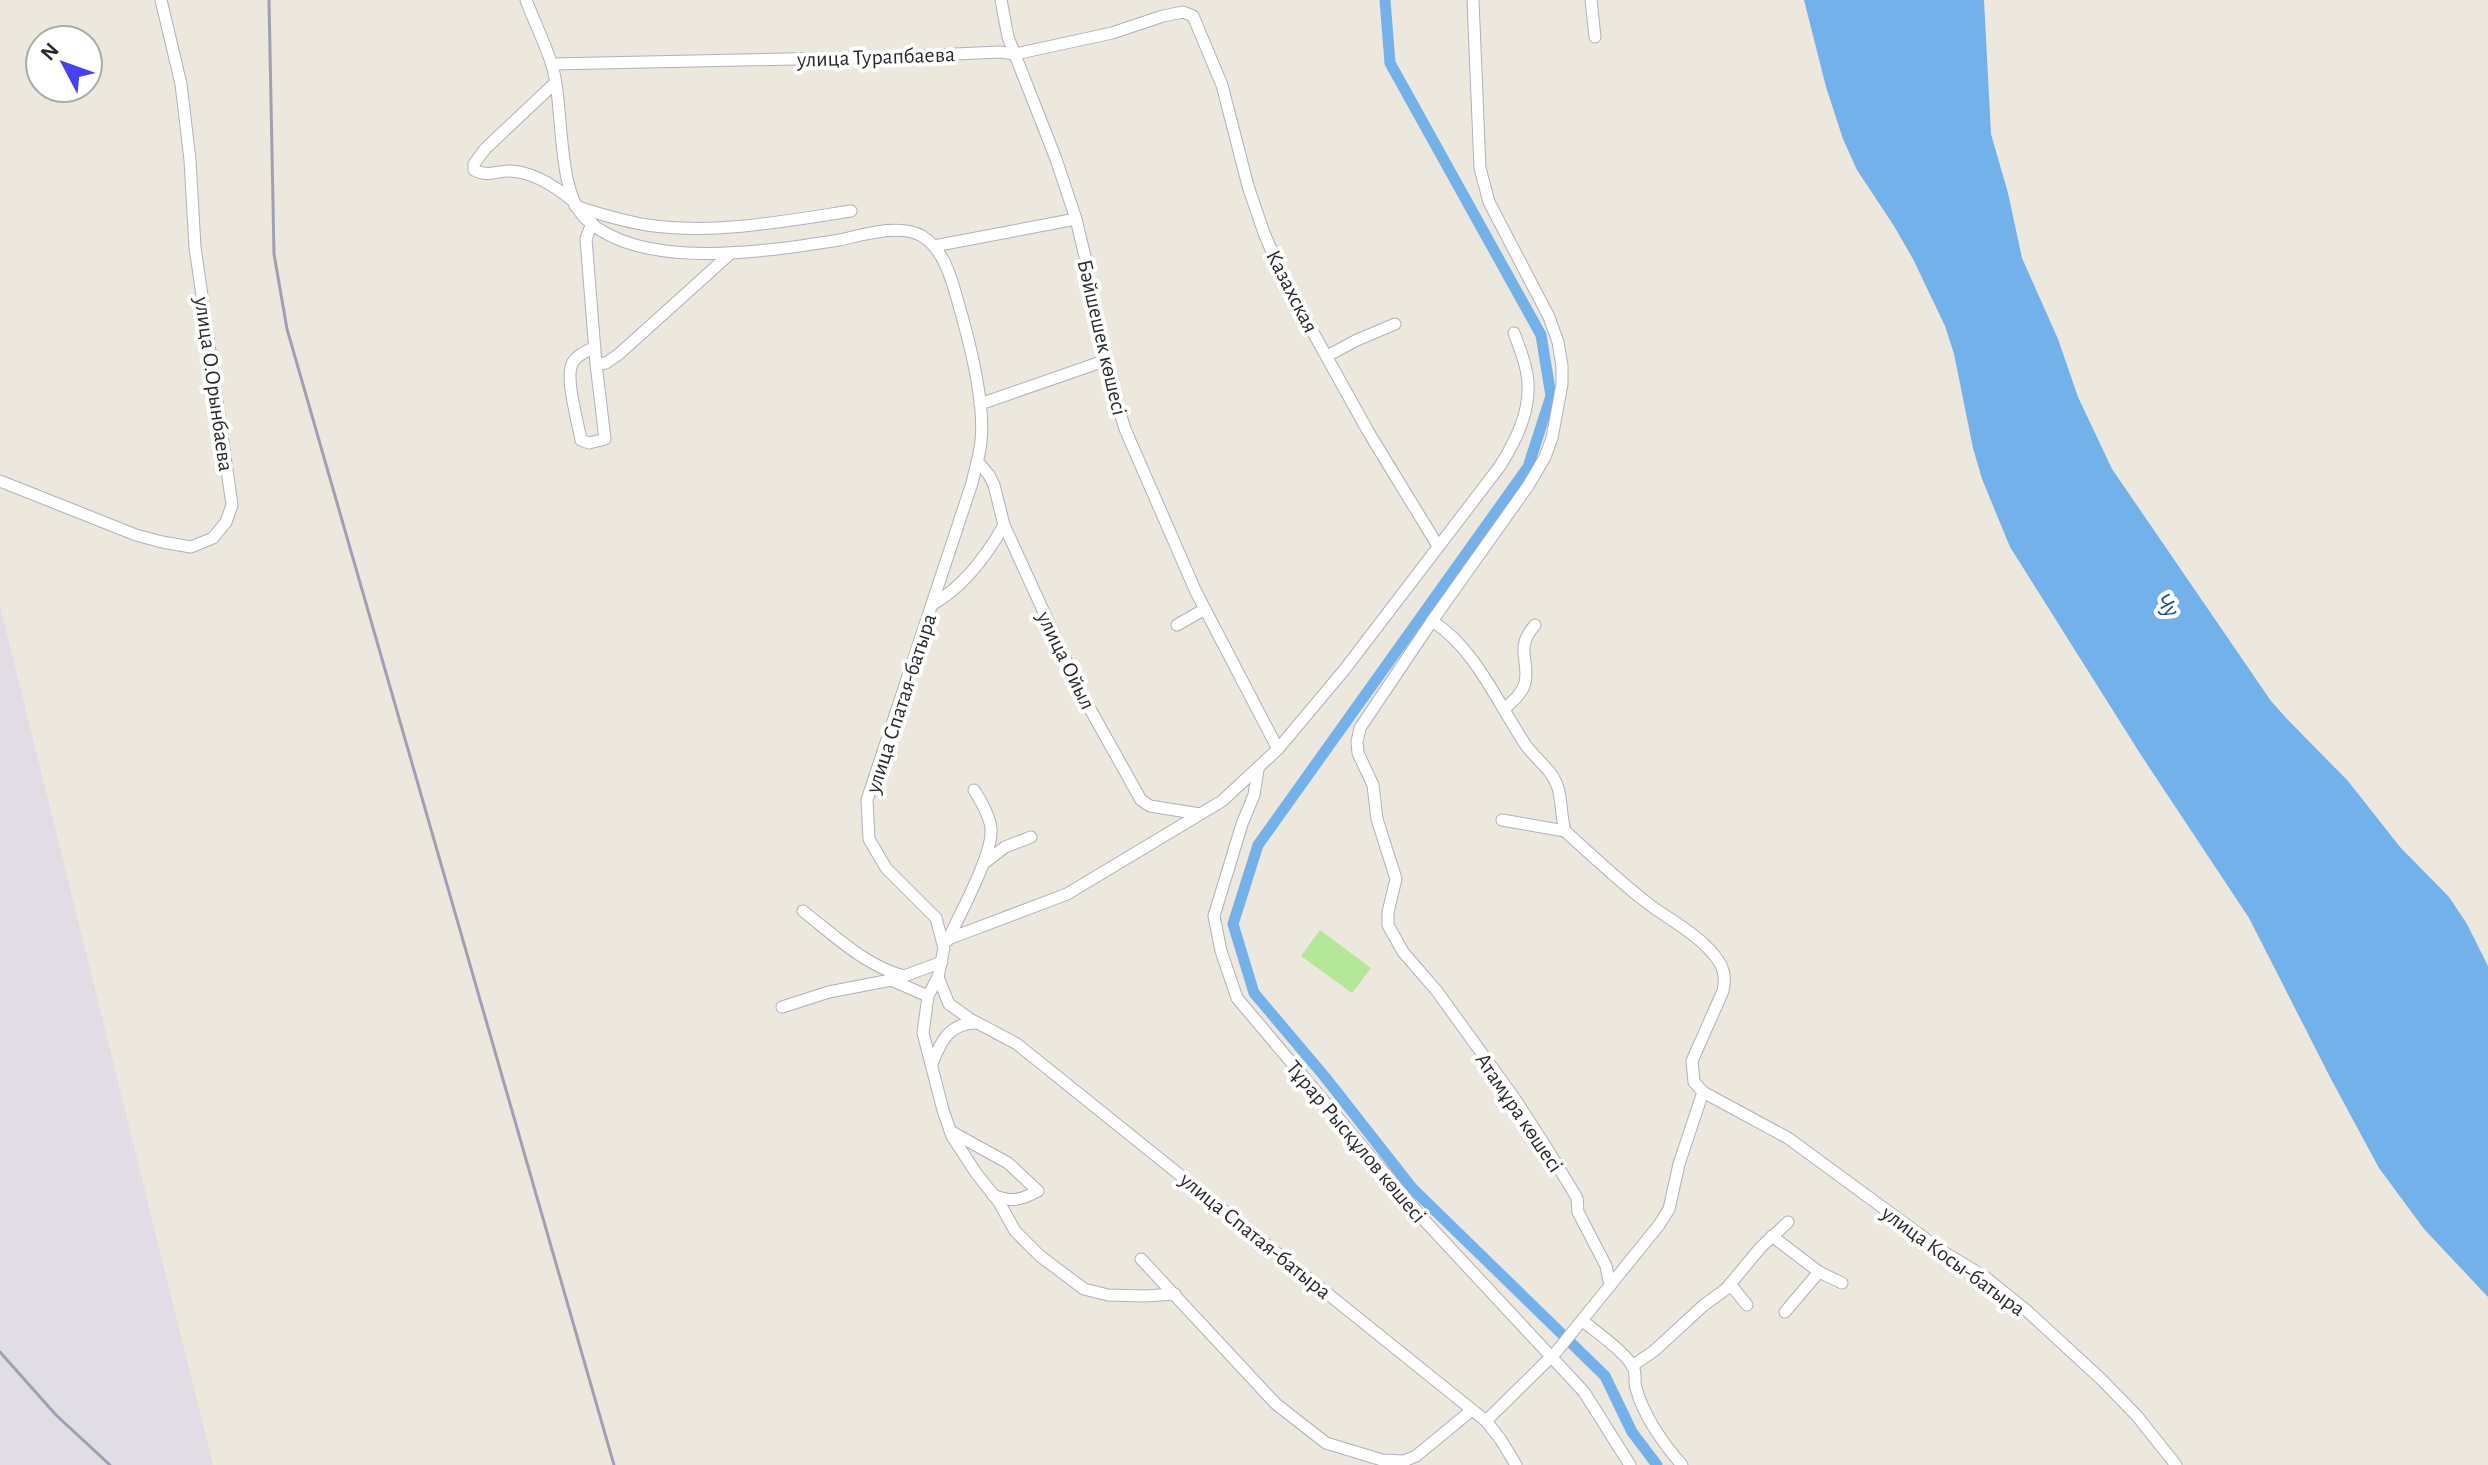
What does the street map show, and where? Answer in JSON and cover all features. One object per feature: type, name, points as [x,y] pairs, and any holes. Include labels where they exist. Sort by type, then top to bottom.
[{"type":"street","name":"улица О.Орынбаева","points":[[0,481],[136,535],[191,547],[213,538],[226,522],[232,505],[195,247],[190,160],[181,84],[161,0]]},
{"type":"street","points":[[526,0],[552,64],[574,203]]},
{"type":"street","name":"Бәйшешек көшесі","points":[[1001,0],[1008,37],[1076,219],[1104,361],[1125,429],[1205,609],[1278,749]]},
{"type":"street","name":"Атамұра көшесі","points":[[1473,0],[1480,168],[1489,202],[1549,317],[1558,342],[1562,384],[1552,438],[1545,457],[1360,728],[1358,753],[1373,785],[1377,819],[1396,879],[1388,925],[1403,952],[1436,990],[1515,1099],[1551,1155],[1577,1198],[1578,1212],[1606,1266],[1610,1286]]},
{"type":"street","points":[[1591,0],[1595,37]]},
{"type":"street","name":"улица Турапбаева","points":[[552,64],[1015,54],[1112,33],[1183,12],[1193,16]]},
{"type":"street","name":"Казахская","points":[[1193,16],[1222,85],[1248,186],[1285,282],[1369,433],[1438,546]]},
{"type":"street","points":[[555,83],[485,149],[474,164],[474,170],[484,175],[509,171],[528,174],[557,188],[592,223],[634,245],[678,252],[745,253],[907,231],[922,236],[934,246],[1076,219]]},
{"type":"street","points":[[574,203],[634,222],[675,228],[757,225],[851,211]]},
{"type":"street","points":[[620,239],[634,222]]},
{"type":"street","points":[[592,223],[586,239],[605,439],[589,443],[581,440],[570,378],[571,364],[595,347]]},
{"type":"street","name":"улица Спатая-батыра","points":[[934,246],[950,277],[966,329],[980,404],[981,441],[972,483],[867,800],[869,839],[886,868],[936,918],[946,944],[938,977],[949,1004],[1017,1044],[1486,1421],[1516,1465]]},
{"type":"street","points":[[596,364],[606,363],[619,354],[731,253]]},
{"type":"street","points":[[1327,356],[1395,324]]},
{"type":"street","points":[[946,944],[1067,894],[1222,801],[1278,749],[1345,669],[1515,442],[1529,385],[1514,333]]},
{"type":"street","points":[[980,404],[1104,361]]},
{"type":"street","name":"улица Ойыл","points":[[977,461],[994,485],[1004,525],[1080,691],[1141,800],[1150,806],[1200,814]]},
{"type":"street","points":[[933,604],[950,594],[968,576],[1004,525]]},
{"type":"street","points":[[1177,625],[1205,609]]},
{"type":"street","points":[[1432,621],[1454,637],[1526,745],[1553,776],[1565,831],[1643,900],[1700,941],[1723,968],[1725,980],[1692,1061],[1694,1082],[1703,1092],[1679,1164],[1669,1209],[1555,1353],[1486,1421]]},
{"type":"street","points":[[1504,709],[1520,693],[1525,681],[1523,653],[1526,639],[1535,625]]},
{"type":"street","name":"Тұрар Рысқұлов көшесі","points":[[1258,769],[1254,795],[1214,916],[1221,951],[1237,998],[1424,1220],[1555,1353],[1630,1465]]},
{"type":"street","points":[[946,944],[983,865],[992,830],[974,790]]},
{"type":"street","points":[[1502,820],[1565,831]]},
{"type":"street","points":[[983,865],[1005,847],[1031,837]]},
{"type":"street","points":[[803,911],[851,950],[928,996]]},
{"type":"street","points":[[782,1007],[829,992],[897,978],[942,962]]},
{"type":"street","points":[[938,977],[928,996],[923,1033],[950,1130],[1015,1231],[1040,1256],[1084,1289],[1108,1295],[1175,1294]]},
{"type":"street","points":[[932,1064],[950,1031],[964,1023],[978,1023]]},
{"type":"street","name":"улица Косы-батыра","points":[[1703,1092],[1788,1138],[1942,1251],[1985,1277],[2101,1379],[2137,1416],[2176,1465]]},
{"type":"street","points":[[950,1130],[1008,1163],[1038,1191],[1021,1200],[1004,1200],[993,1195]]},
{"type":"street","points":[[1632,1366],[1654,1351],[1730,1284],[1788,1222]]},
{"type":"street","points":[[1772,1236],[1819,1272],[1842,1283]]},
{"type":"street","points":[[1141,1259],[1276,1404],[1326,1443],[1382,1460],[1404,1461],[1416,1456],[1472,1410]]},
{"type":"street","points":[[1785,1312],[1819,1272]]},
{"type":"street","points":[[1730,1284],[1747,1305]]},
{"type":"street","points":[[1580,1324],[1632,1366],[1636,1388],[1649,1416],[1665,1446],[1682,1465]]},
{"type":"shaded area","points":[[0,606],[213,1465],[0,1465]]},
{"type":"green space","points":[[1320,930],[1371,968],[1352,993],[1301,956]]},
{"type":"water","name":"Чу","points":[[1804,0],[1984,0],[1991,134],[2022,258],[2058,339],[2078,397],[2112,469],[2271,701],[2348,781],[2400,847],[2449,897],[2488,966],[2488,1297],[2424,1229],[2379,1168],[2249,918],[2141,755],[2010,547],[1982,479],[1945,326],[1913,259],[1857,170],[1843,139]]},
{"type":"waterway","points":[[1385,0],[1390,63],[1541,335],[1551,396],[1528,467],[1258,845],[1233,924],[1254,993],[1412,1188],[1605,1376],[1632,1432],[1657,1465]]},
{"type":"railway","points":[[269,0],[274,254],[287,329],[614,1465]]},
{"type":"railway","points":[[0,1352],[56,1415],[110,1465]]}]
